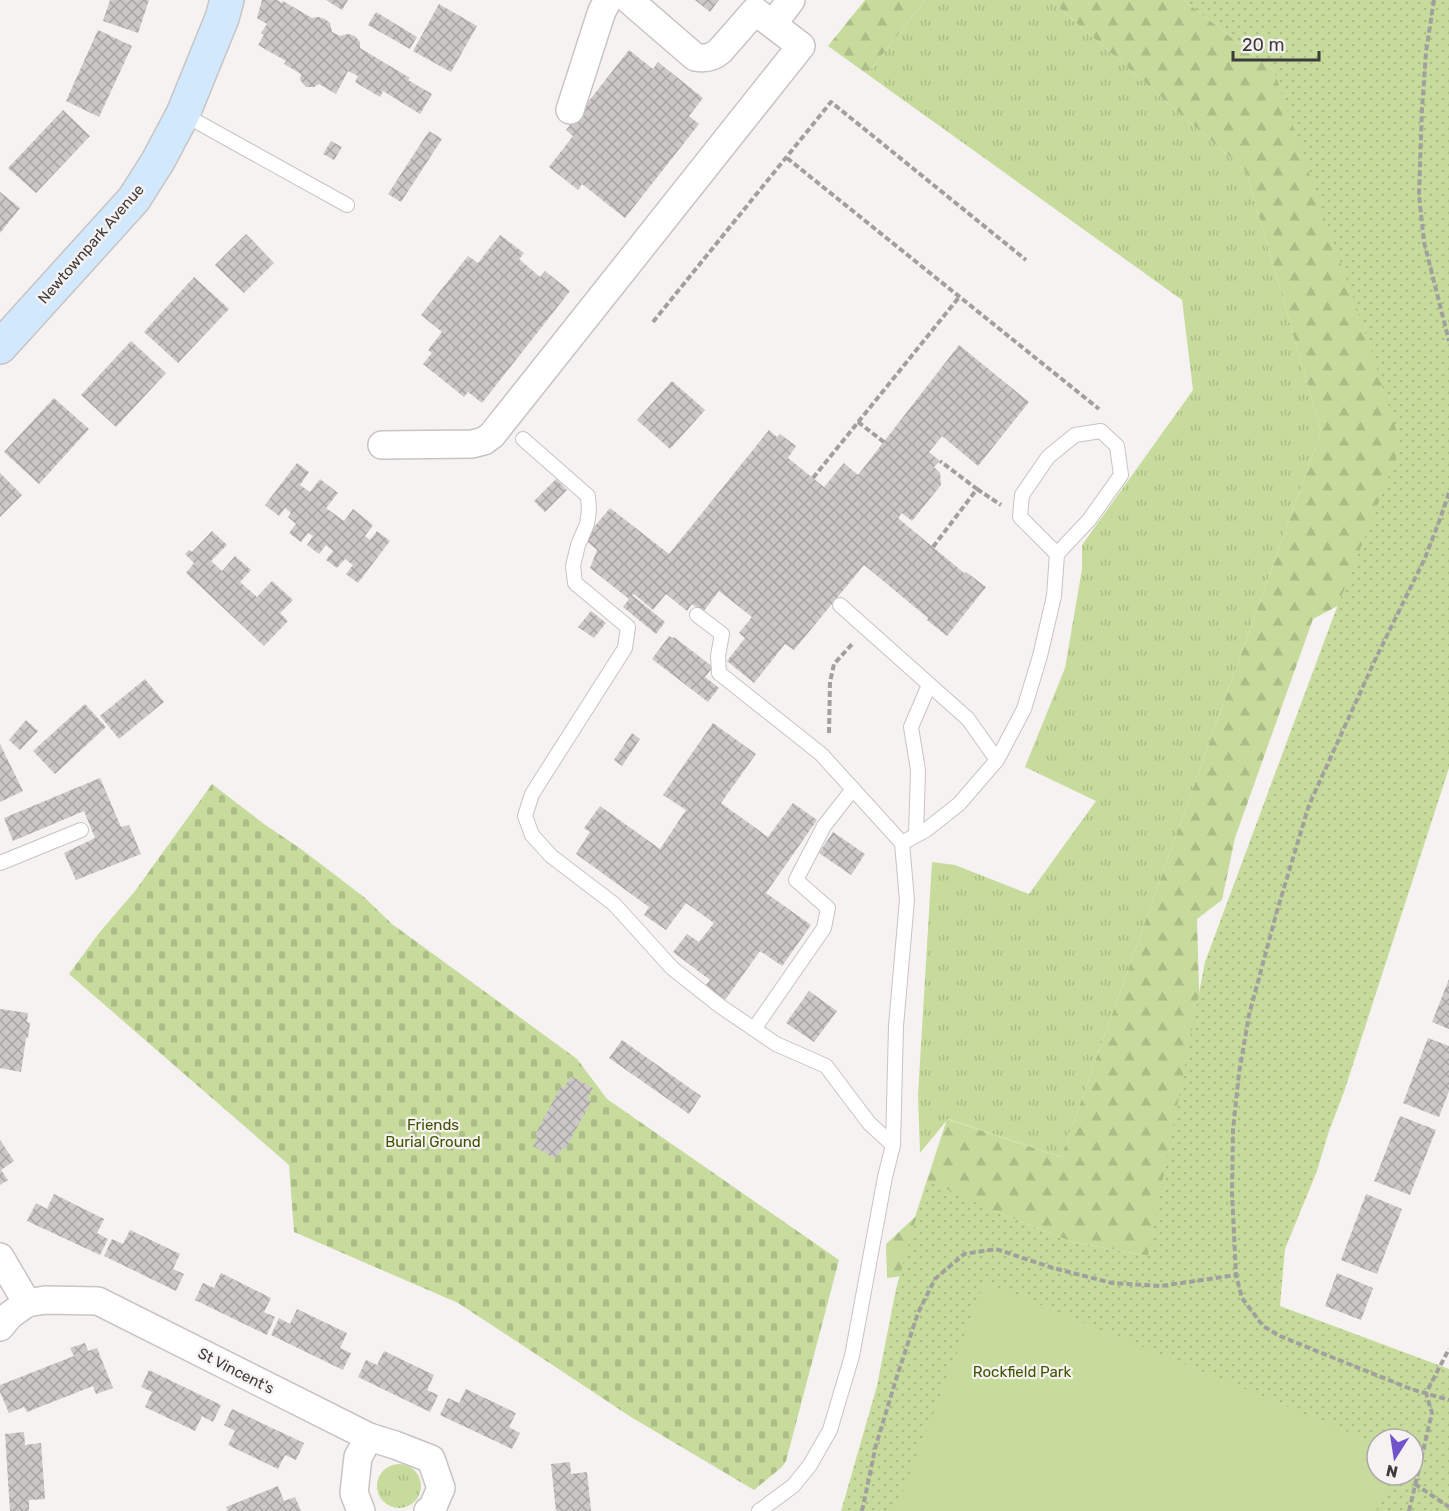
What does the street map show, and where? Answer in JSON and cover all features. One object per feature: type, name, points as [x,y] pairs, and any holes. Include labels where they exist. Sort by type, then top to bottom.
[{"type":"main road","name":"Newtownpark Avenue","points":[[0,347],[134,199],[158,161],[183,114],[222,18],[227,0]]},
{"type":"street","points":[[570,110],[602,11],[608,0]]},
{"type":"street","points":[[382,445],[472,444],[484,441],[492,435],[801,46],[755,11],[715,56],[695,57],[629,0]]},
{"type":"street","points":[[773,24],[792,0]]},
{"type":"street","points":[[0,1257],[27,1303],[10,1315],[0,1327]]},
{"type":"street","name":"St Vincent's","points":[[27,1303],[45,1300],[98,1301],[369,1437],[431,1459],[441,1488],[432,1509],[428,1511]]},
{"type":"street","points":[[361,1511],[354,1493],[358,1457],[369,1437]]},
{"type":"lane","points":[[183,114],[347,205]]},
{"type":"lane","points":[[902,843],[926,830],[959,804],[997,760],[1024,709],[1040,656],[1054,596],[1057,555],[1089,520],[1121,475],[1117,446],[1101,431],[1075,435],[1048,457],[1022,495],[1020,517],[1057,555]]},
{"type":"lane","points":[[523,439],[588,496],[587,524],[578,544],[573,566],[575,583],[628,627],[625,648],[532,794],[525,816],[532,835],[551,856],[614,904],[672,968],[720,1006],[776,1044],[826,1066],[869,1123],[893,1145]]},
{"type":"lane","points":[[840,605],[968,719],[997,760]]},
{"type":"lane","points":[[697,615],[722,634],[718,656],[719,673],[821,754],[902,843],[907,900],[896,1026],[893,1145],[852,1356],[830,1430],[810,1465],[793,1486],[759,1511]]},
{"type":"lane","points":[[916,835],[918,770],[911,727],[929,685]]},
{"type":"lane","points":[[754,1029],[824,928],[828,908],[796,880],[824,826],[853,789]]},
{"type":"lane","points":[[0,863],[81,830]]},
{"type":"path","points":[[1434,0],[1426,52],[1419,195],[1424,242],[1449,341]]},
{"type":"path","points":[[653,322],[831,102],[1026,260]]},
{"type":"path","points":[[787,158],[1103,412]]},
{"type":"path","points":[[813,478],[960,296]]},
{"type":"path","points":[[858,422],[884,442]]},
{"type":"path","points":[[933,547],[976,489],[940,461]]},
{"type":"path","points":[[1449,493],[1425,558],[1375,660],[1309,805],[1249,1015],[1239,1073],[1233,1131],[1232,1193],[1236,1275],[1242,1298],[1263,1326],[1280,1336],[1411,1389],[1449,1400]]},
{"type":"path","points":[[821,754],[829,743],[830,682],[834,664],[866,629]]},
{"type":"path","points":[[862,1511],[876,1445],[918,1313],[935,1279],[964,1254],[996,1249],[1053,1268],[1122,1284],[1161,1286],[1236,1275]]},
{"type":"path","points":[[1425,1442],[1432,1413],[1426,1393],[1449,1349]]},
{"type":"path","points":[[1408,1511],[1414,1487]]},
{"type":"path","points":[[1419,1487],[1449,1508]]},
{"type":"green space","points":[[865,0],[925,0],[867,74],[828,46]]},
{"type":"green space","points":[[925,0],[1050,0],[1246,171],[1321,431],[1061,1157],[948,1119],[920,1153],[918,1095],[932,862],[955,865],[1029,894],[1096,801],[1025,767],[1065,668],[1082,569],[1082,545],[1193,390],[1182,300],[867,74]]},
{"type":"green space","points":[[1050,0],[1184,0],[1274,71],[1439,372],[1394,576],[1313,619],[1235,838],[1222,900],[1197,919],[1201,1059],[1148,1256],[1072,1242],[994,1211],[920,1274],[887,1278],[886,1244],[915,1217],[947,1119],[1061,1157],[1321,431],[1246,171]]},
{"type":"green space","name":"Rockfield Park","points":[[1184,0],[1449,0],[1449,768],[1344,1092],[1317,1171],[1285,1249],[1280,1306],[1449,1369],[1449,1511],[841,1511],[877,1386],[896,1289],[927,1180],[994,1211],[1072,1242],[1148,1256],[1205,962],[1331,623],[1401,445],[1364,328],[1274,71]]},
{"type":"green space","name":"Friends Burial Ground","points":[[212,784],[364,897],[392,924],[577,1059],[607,1099],[839,1260],[786,1461],[754,1490],[631,1417],[458,1303],[294,1232],[289,1165],[69,974],[99,933],[135,891]]},
{"type":"green space","points":[[985,1282],[1365,1439],[1365,1487],[1386,1487],[1376,1511],[895,1511]]},
{"type":"green space","points":[[399,1464],[414,1471],[421,1486],[414,1501],[399,1508],[384,1501],[377,1486],[384,1471]]},
{"type":"building","points":[[110,0],[149,0],[138,33],[103,21]]},
{"type":"building","points":[[262,0],[277,0],[282,3],[283,1],[312,18],[325,19],[330,23],[332,32],[340,36],[348,34],[355,36],[360,42],[360,48],[432,94],[420,114],[383,91],[380,97],[355,82],[358,76],[348,71],[336,94],[319,84],[306,87],[300,80],[301,74],[284,64],[286,61],[258,45],[264,35],[261,33],[267,24],[257,18]]},
{"type":"building","points":[[326,0],[348,0],[342,10]]},
{"type":"building","points":[[695,0],[719,0],[710,12]]},
{"type":"building","points":[[439,4],[477,26],[451,72],[413,51]]},
{"type":"building","points":[[376,12],[417,37],[410,49],[368,25]]},
{"type":"building","points":[[98,30],[132,46],[99,117],[66,101]]},
{"type":"building","points":[[629,50],[653,69],[658,62],[703,98],[689,116],[699,124],[625,218],[582,184],[578,190],[549,167],[573,136],[566,130]]},
{"type":"building","points":[[63,110],[90,136],[36,193],[8,168]]},
{"type":"building","points":[[429,131],[442,139],[401,202],[388,194]]},
{"type":"building","points":[[331,141],[342,147],[334,160],[323,154]]},
{"type":"building","points":[[0,192],[20,208],[0,233]]},
{"type":"building","points":[[246,234],[274,263],[244,293],[215,265]]},
{"type":"building","points":[[500,235],[524,253],[519,259],[540,277],[545,271],[570,291],[482,403],[468,392],[464,397],[423,364],[432,353],[428,350],[442,332],[421,315],[468,256],[478,263]]},
{"type":"building","points":[[194,277],[229,309],[178,363],[144,332]]},
{"type":"building","points":[[131,341],[166,373],[116,427],[81,395]]},
{"type":"building","points":[[959,345],[1029,402],[978,466],[942,436],[929,452],[940,461],[934,467],[940,473],[941,485],[912,521],[902,513],[898,518],[964,573],[966,572],[986,587],[947,636],[864,565],[794,650],[785,644],[754,683],[727,661],[745,638],[739,633],[752,617],[719,591],[703,612],[692,604],[687,611],[666,594],[653,610],[634,594],[632,595],[665,622],[656,634],[623,607],[629,599],[590,568],[597,550],[584,539],[610,508],[669,554],[769,430],[777,437],[780,434],[796,446],[788,458],[824,487],[844,463],[858,475]]},
{"type":"building","points":[[672,381],[705,410],[670,449],[637,420]]},
{"type":"building","points":[[54,398],[89,429],[39,484],[4,452]]},
{"type":"building","points":[[297,463],[309,472],[300,485],[310,492],[320,479],[338,493],[326,508],[344,521],[353,509],[373,525],[365,536],[370,540],[377,531],[390,541],[358,583],[346,574],[353,565],[345,559],[337,568],[326,560],[333,551],[326,545],[319,554],[307,545],[313,536],[308,533],[301,542],[289,533],[296,524],[288,517],[291,513],[285,508],[279,516],[265,505]]},
{"type":"building","points":[[0,473],[22,495],[0,517]]},
{"type":"building","points":[[556,479],[567,490],[545,512],[534,501]]},
{"type":"building","points":[[212,531],[227,545],[211,561],[222,571],[235,556],[251,570],[240,582],[257,597],[272,581],[293,600],[280,613],[288,621],[264,646],[186,573],[194,563],[185,554],[189,550],[192,552]]},
{"type":"building","points":[[591,611],[606,623],[594,638],[578,627]]},
{"type":"building","points":[[669,636],[674,637],[713,667],[705,677],[719,688],[708,702],[652,659]]},
{"type":"building","points":[[145,679],[164,702],[119,739],[100,716]]},
{"type":"building","points":[[85,704],[106,727],[55,774],[33,751]]},
{"type":"building","points":[[26,720],[38,731],[20,750],[9,740]]},
{"type":"building","points":[[713,723],[756,754],[721,803],[768,837],[793,803],[817,820],[766,893],[811,925],[782,966],[760,951],[725,1000],[705,986],[710,980],[673,952],[687,934],[699,942],[714,923],[686,903],[666,930],[644,915],[649,907],[576,854],[590,832],[584,828],[600,806],[660,849],[686,810],[663,795]]},
{"type":"building","points":[[632,733],[640,739],[622,766],[614,760]]},
{"type":"building","points":[[0,744],[23,791],[0,802]]},
{"type":"building","points":[[100,778],[121,827],[129,825],[141,854],[76,880],[64,853],[95,838],[84,811],[13,841],[4,818]]},
{"type":"building","points":[[833,832],[865,854],[851,875],[819,853]]},
{"type":"building","points":[[1449,979],[1449,1029],[1432,1022]]},
{"type":"building","points":[[809,991],[837,1011],[814,1042],[786,1023]]},
{"type":"building","points":[[0,1009],[28,1013],[27,1022],[30,1023],[21,1072],[0,1068]]},
{"type":"building","points":[[1428,1038],[1449,1046],[1449,1091],[1439,1117],[1403,1103]]},
{"type":"building","points":[[622,1040],[701,1096],[689,1114],[609,1058]]},
{"type":"building","points":[[571,1076],[593,1088],[587,1099],[591,1101],[565,1150],[562,1148],[556,1159],[533,1146],[538,1136],[535,1135],[561,1086],[564,1088]]},
{"type":"building","points":[[1400,1116],[1436,1130],[1410,1195],[1374,1181]]},
{"type":"building","points":[[0,1140],[14,1161],[1,1170],[8,1180],[0,1185]]},
{"type":"building","points":[[54,1194],[104,1219],[97,1233],[108,1239],[100,1255],[27,1221],[36,1203],[47,1209]]},
{"type":"building","points":[[1366,1194],[1402,1209],[1377,1274],[1341,1260]]},
{"type":"building","points":[[130,1230],[180,1254],[173,1269],[184,1274],[176,1291],[104,1256],[112,1239],[123,1244]]},
{"type":"building","points":[[221,1273],[271,1298],[264,1312],[275,1317],[267,1335],[195,1300],[203,1283],[214,1288]]},
{"type":"building","points":[[1337,1273],[1373,1288],[1361,1320],[1325,1306]]},
{"type":"building","points":[[297,1309],[347,1333],[340,1348],[351,1353],[343,1370],[271,1335],[279,1318],[290,1324]]},
{"type":"building","points":[[85,1343],[88,1351],[97,1348],[113,1388],[96,1394],[93,1386],[27,1412],[24,1407],[9,1413],[0,1392],[0,1385],[74,1356],[70,1348]]},
{"type":"building","points":[[384,1351],[434,1375],[427,1390],[438,1395],[430,1412],[358,1377],[366,1360],[377,1365]]},
{"type":"building","points":[[149,1370],[221,1405],[213,1422],[202,1416],[195,1431],[145,1407],[152,1392],[141,1387]]},
{"type":"building","points":[[466,1389],[516,1413],[509,1427],[520,1433],[512,1449],[440,1415],[448,1398],[459,1403]]},
{"type":"building","points":[[232,1409],[304,1443],[296,1460],[285,1455],[278,1469],[228,1445],[235,1431],[224,1425]]},
{"type":"building","points":[[24,1432],[25,1445],[41,1443],[45,1499],[29,1500],[29,1511],[10,1511],[5,1434]]},
{"type":"building","points":[[570,1462],[571,1474],[587,1472],[591,1511],[556,1511],[551,1464]]},
{"type":"building","points":[[278,1486],[284,1501],[295,1497],[301,1511],[228,1511],[226,1507]]}]
